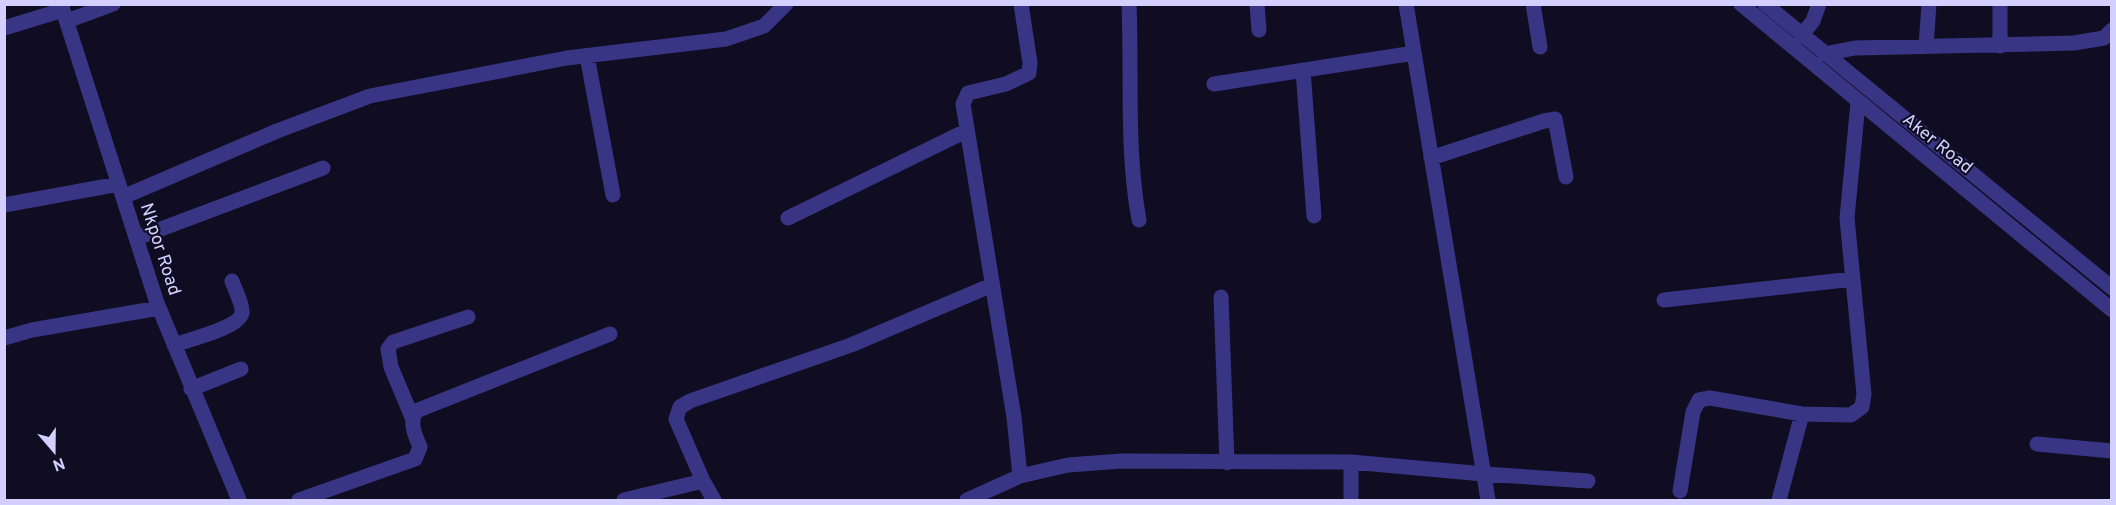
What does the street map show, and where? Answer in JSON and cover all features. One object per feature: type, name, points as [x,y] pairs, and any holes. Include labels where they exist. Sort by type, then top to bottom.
[{"type":"street","points":[[4,28],[64,12],[113,4]]},
{"type":"street","points":[[4,205],[121,190],[370,96],[586,56],[726,39],[764,26],[786,4]]},
{"type":"street","points":[[1020,476],[1014,417],[963,104],[968,93],[1006,84],[1029,73],[1030,63],[1021,4]]},
{"type":"street","points":[[1129,4],[1130,140],[1133,185],[1139,220]]},
{"type":"street","points":[[1257,4],[1259,30]]},
{"type":"street","points":[[1406,4],[1488,501]]},
{"type":"street","points":[[1533,4],[1540,46]]},
{"type":"street","name":"Aker Road","points":[[1741,4],[1858,103],[2112,310]]},
{"type":"street","name":"Aker Road","points":[[1765,4],[2112,288]]},
{"type":"street","points":[[1802,36],[1813,21],[1819,4]]},
{"type":"street","points":[[1926,46],[1929,4]]},
{"type":"street","points":[[2000,4],[2000,46]]},
{"type":"street","name":"Nkpor Road","points":[[64,12],[159,308],[239,501]]},
{"type":"street","points":[[1824,54],[1855,48],[2074,43],[2103,38],[2112,30]]},
{"type":"street","points":[[1214,84],[1414,53]]},
{"type":"street","points":[[586,56],[612,195]]},
{"type":"street","points":[[1303,70],[1314,216]]},
{"type":"street","points":[[1680,491],[1693,412],[1699,400],[1710,398],[1803,414],[1851,416],[1862,407],[1864,394],[1847,218],[1858,103]]},
{"type":"street","points":[[1431,158],[1555,119],[1566,177]]},
{"type":"street","points":[[788,218],[966,131]]},
{"type":"street","points":[[136,238],[323,168]]},
{"type":"street","points":[[1664,300],[1853,279]]},
{"type":"street","points":[[174,345],[231,325],[240,318],[242,310],[232,281]]},
{"type":"street","points":[[714,501],[676,419],[680,407],[690,401],[850,345],[992,285]]},
{"type":"street","points":[[1221,297],[1227,463]]},
{"type":"street","points":[[4,338],[32,330],[159,308]]},
{"type":"street","points":[[299,501],[415,459],[420,447],[413,429],[412,417],[391,367],[388,349],[393,342],[468,317]]},
{"type":"street","points":[[412,417],[416,411],[610,334]]},
{"type":"street","points":[[191,389],[241,369]]},
{"type":"street","points":[[1779,501],[1803,414]]},
{"type":"street","points":[[2037,444],[2112,451]]},
{"type":"street","points":[[967,501],[1020,476],[1068,465],[1122,461],[1351,462],[1588,481]]},
{"type":"street","points":[[1351,462],[1351,501]]},
{"type":"street","points":[[624,501],[703,481]]}]
